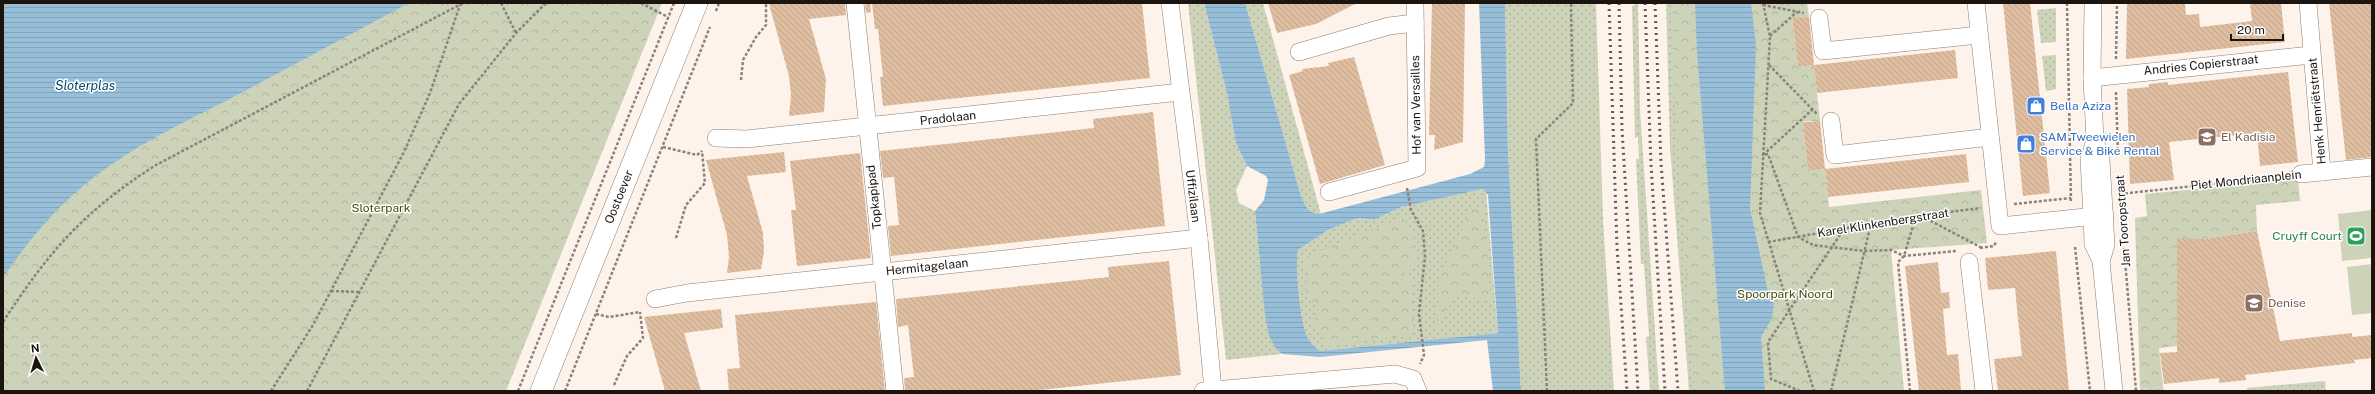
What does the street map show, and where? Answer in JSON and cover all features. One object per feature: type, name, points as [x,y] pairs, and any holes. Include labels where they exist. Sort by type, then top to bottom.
[{"type":"main road","name":"Oostoever","points":[[541,391],[697,3]]},
{"type":"street","name":"Topkapipad","points":[[855,3],[895,391]]},
{"type":"street","name":"Uffizilaan","points":[[1170,3],[1199,238],[1208,390]]},
{"type":"street","name":"Hof van Versailles","points":[[1329,192],[1417,168],[1415,3]]},
{"type":"street","points":[[1976,3],[2000,226],[2098,216]]},
{"type":"street","name":"Jan Tooropstraat","points":[[2093,3],[2092,78],[2095,140],[2101,160],[2098,216],[2106,244],[2101,262],[2114,391]]},
{"type":"street","name":"Henk Henriëtstraat","points":[[2308,3],[2311,55],[2322,172]]},
{"type":"street","points":[[1819,18],[1823,51],[1979,35]]},
{"type":"street","points":[[1299,52],[1389,26],[1415,23]]},
{"type":"street","name":"Andries Copierstraat","points":[[2092,78],[2116,74],[2311,55]]},
{"type":"street","name":"Pradolaan","points":[[716,138],[747,140],[1180,92]]},
{"type":"street","points":[[1831,122],[1835,155],[1990,138]]},
{"type":"street","name":"Piet Mondriaanplein","points":[[2301,174],[2372,167]]},
{"type":"street","name":"Hermitagelaan","points":[[655,299],[687,293],[1199,238]]},
{"type":"street","points":[[1968,256],[1984,391]]},
{"type":"street","points":[[1208,390],[1242,389],[1395,374],[1416,385]]},
{"type":"path","points":[[3,322],[40,266],[66,236],[96,207],[130,181],[156,165],[463,3]]},
{"type":"path","points":[[502,3],[516,33]]},
{"type":"path","points":[[307,391],[460,104],[516,33],[546,3]]},
{"type":"path","points":[[640,3],[668,17]]},
{"type":"path","points":[[518,391],[674,3]]},
{"type":"path","points":[[714,17],[719,3]]},
{"type":"path","points":[[741,80],[743,60],[756,37],[766,25],[766,3]]},
{"type":"path","points":[[1548,391],[1536,139],[1573,103],[1571,3]]},
{"type":"path","name":"Jan Tooropstraat","points":[[2117,3],[2116,74],[2119,157]]},
{"type":"path","points":[[1814,391],[1760,213],[1770,37],[1763,4],[1813,14],[1819,18]]},
{"type":"path","points":[[271,391],[313,325],[420,118],[460,5]]},
{"type":"path","points":[[1770,37],[1798,12]]},
{"type":"path","points":[[565,391],[711,25]]},
{"type":"path","points":[[1769,65],[1813,110],[1822,118],[1831,122]]},
{"type":"path","points":[[1763,155],[1813,110]]},
{"type":"path","points":[[663,147],[696,155],[716,138]]},
{"type":"path","points":[[676,238],[686,205],[705,183],[702,151]]},
{"type":"path","points":[[1763,155],[1768,154],[1798,237],[1813,245],[1864,251],[1891,250],[1904,256],[1968,256],[1982,248],[1994,246],[2000,226]]},
{"type":"path","name":"Piet Mondriaanplein","points":[[2120,194],[2301,174]]},
{"type":"path","points":[[1406,186],[1411,210],[1423,231],[1425,256],[1419,314],[1424,355]]},
{"type":"path","name":"Jan Tooropstraat","points":[[2120,187],[2121,200]]},
{"type":"path","name":"Karel Klinkenbergstraat","points":[[1768,242],[1916,216],[2071,198]]},
{"type":"path","points":[[1910,391],[1898,262],[1904,256],[1916,216],[1929,220],[1982,248]]},
{"type":"path","points":[[1831,391],[1864,251],[1872,224]]},
{"type":"path","points":[[1800,391],[1771,379],[1768,342],[1844,228]]},
{"type":"path","name":"Jan Tooropstraat","points":[[2124,246],[2136,391]]},
{"type":"path","points":[[331,291],[359,292]]},
{"type":"path","points":[[596,314],[609,317],[638,314],[655,299]]},
{"type":"path","points":[[614,385],[628,356],[643,338],[640,312]]},
{"type":"green space","name":"Sloterpark","points":[[370,3],[662,3],[506,391],[3,391],[3,223]]},
{"type":"green space","points":[[1188,3],[1204,3],[1227,93],[1236,143],[1247,166],[1236,190],[1239,203],[1255,211],[1260,263],[1276,349],[1282,354],[1226,360]]},
{"type":"green space","points":[[1245,3],[1263,3],[1321,214],[1310,211],[1301,196]]},
{"type":"green space","points":[[1505,3],[1596,3],[1603,220],[1614,391],[1521,391],[1508,151]]},
{"type":"green space","points":[[1635,3],[1638,3],[1640,110],[1659,391],[1650,391],[1646,337],[1649,336],[1644,264],[1641,264],[1636,159],[1639,159],[1638,137],[1635,138],[1632,6],[1635,5]]},
{"type":"green space","points":[[1666,3],[1695,3],[1725,391],[1689,391],[1670,147]]},
{"type":"green space","name":"Spoorpark Noord","points":[[1673,3],[1807,3],[1809,17],[1792,19],[1798,67],[1814,65],[1820,121],[1803,121],[1808,171],[1825,169],[1829,207],[1981,190],[1987,243],[1891,250],[1904,391],[1695,391],[1673,78]]},
{"type":"green space","points":[[2056,8],[2056,42],[2041,43],[2037,10]]},
{"type":"green space","points":[[2056,55],[2056,89],[2046,91],[2042,56]]},
{"type":"green space","points":[[2298,179],[2300,201],[2256,205],[2257,231],[2204,239],[2177,240],[2177,346],[2159,348],[2163,387],[2140,389],[2135,218],[2147,216],[2145,194]]},
{"type":"green space","points":[[1483,189],[1486,191],[1498,333],[1320,351],[1309,340],[1301,310],[1297,269],[1298,250],[1328,230],[1352,220],[1360,218],[1374,220],[1401,207]]},
{"type":"green space","points":[[1483,207],[1491,302],[1456,294],[1436,332],[1438,280],[1471,210]]},
{"type":"green space","name":"Cruyff Court","points":[[2372,210],[2372,258],[2342,261],[2338,214]]},
{"type":"green space","points":[[1403,217],[1416,243],[1416,260],[1404,274],[1413,285],[1413,335],[1328,346],[1312,322],[1319,312],[1307,293],[1305,257]]},
{"type":"green space","points":[[2372,264],[2372,313],[2352,315],[2347,267]]},
{"type":"green space","points":[[2325,381],[2326,391],[2247,391],[2247,388]]},
{"type":"green space","points":[[2163,387],[2164,391],[2141,391],[2140,389]]},
{"type":"water","name":"Sloterplas","points":[[3,3],[409,3],[241,93],[179,124],[119,159],[82,187],[49,218],[3,278]]},
{"type":"water","points":[[1204,3],[1245,3],[1301,196],[1312,212],[1319,214],[1470,174],[1484,167],[1485,160],[1479,3],[1505,3],[1508,151],[1521,391],[1493,391],[1487,340],[1320,357],[1282,354],[1276,349],[1269,336],[1265,315],[1255,211],[1264,200],[1268,180],[1266,176],[1247,166],[1236,143],[1227,93]],"holes":[[[1483,189],[1488,195],[1498,333],[1320,351],[1309,340],[1303,323],[1301,310],[1297,269],[1298,250],[1328,230],[1352,220],[1360,218],[1374,220],[1401,207]]]},
{"type":"water","points":[[1695,3],[1751,3],[1756,45],[1750,209],[1767,287],[1774,304],[1772,318],[1761,337],[1765,390],[1768,391],[1725,391],[1697,53]]},
{"type":"building","points":[[845,3],[846,15],[809,19],[826,79],[824,112],[789,116],[791,95],[789,76],[769,4]]},
{"type":"building","points":[[865,3],[870,3],[871,12],[866,13]]},
{"type":"building","points":[[872,3],[1142,3],[1150,78],[883,106],[880,77],[883,77],[878,29],[875,29]]},
{"type":"building","points":[[1268,3],[1357,3],[1316,24],[1277,33]]},
{"type":"building","points":[[1432,3],[1465,3],[1463,142],[1434,150],[1435,135],[1429,135]]},
{"type":"building","points":[[2003,3],[2030,3],[2050,193],[2023,196]]},
{"type":"building","points":[[2127,3],[2185,3],[2186,15],[2199,14],[2200,27],[2252,21],[2250,3],[2281,3],[2285,42],[2126,59]]},
{"type":"building","points":[[2329,3],[2372,3],[2372,157],[2346,160]]},
{"type":"building","points":[[1809,17],[1814,65],[1798,67],[1792,18]]},
{"type":"building","points":[[1955,50],[1958,78],[1817,93],[1814,65]]},
{"type":"building","points":[[1354,57],[1385,165],[1320,184],[1289,75],[1303,71],[1302,69],[1329,66],[1328,63]]},
{"type":"building","name":"El Kadisia","points":[[2288,72],[2298,162],[2260,166],[2257,133],[2169,142],[2174,180],[2130,184],[2127,89],[2149,87],[2149,84],[2168,82],[2168,85]]},
{"type":"building","points":[[1153,112],[1165,226],[891,256],[888,226],[899,225],[894,177],[883,178],[880,151],[1094,128],[1093,119]]},
{"type":"building","points":[[1820,121],[1825,169],[1808,171],[1803,122]]},
{"type":"building","points":[[784,152],[786,172],[747,176],[763,233],[764,252],[761,269],[727,273],[729,257],[727,235],[706,160]]},
{"type":"building","points":[[860,153],[871,258],[797,266],[791,210],[796,210],[790,161]]},
{"type":"building","points":[[1966,154],[1969,182],[1828,197],[1825,169]]},
{"type":"building","points":[[2257,231],[2280,341],[2352,333],[2352,337],[2372,335],[2372,358],[2354,360],[2355,363],[2245,375],[2246,380],[2219,383],[2219,378],[2164,384],[2160,353],[2177,352],[2177,239],[2204,239]]},
{"type":"building","points":[[2056,251],[2069,391],[1998,391],[1994,359],[2022,356],[2015,288],[1988,290],[1985,258]]},
{"type":"building","points":[[1169,261],[1181,375],[1031,391],[905,391],[904,378],[914,377],[908,325],[898,327],[896,299],[1109,277],[1108,267]]},
{"type":"building","points":[[1938,262],[1941,293],[1949,292],[1950,308],[1943,309],[1947,355],[1958,354],[1961,391],[1919,391],[1905,266]]},
{"type":"building","points":[[876,302],[885,391],[729,391],[727,369],[740,368],[735,315]]},
{"type":"building","points":[[721,309],[723,328],[684,333],[701,391],[665,391],[644,317]]},
{"type":"railway","points":[[1609,3],[1617,247],[1627,391]]},
{"type":"railway","points":[[1619,3],[1622,129],[1638,391]]},
{"type":"railway","points":[[1645,3],[1651,164],[1665,391]]},
{"type":"railway","points":[[1655,3],[1661,163],[1678,391]]},
{"type":"place","name":"Bella Aziza","points":[[2036,106]]},
{"type":"place","name":"El Kadisia","points":[[2207,137]]},
{"type":"place","name":"SAM Tweewielen Service & Bike Rental","points":[[2026,144]]},
{"type":"place","name":"Cruyff Court","points":[[2356,236]]},
{"type":"place","name":"Denise","points":[[2254,303]]}]
